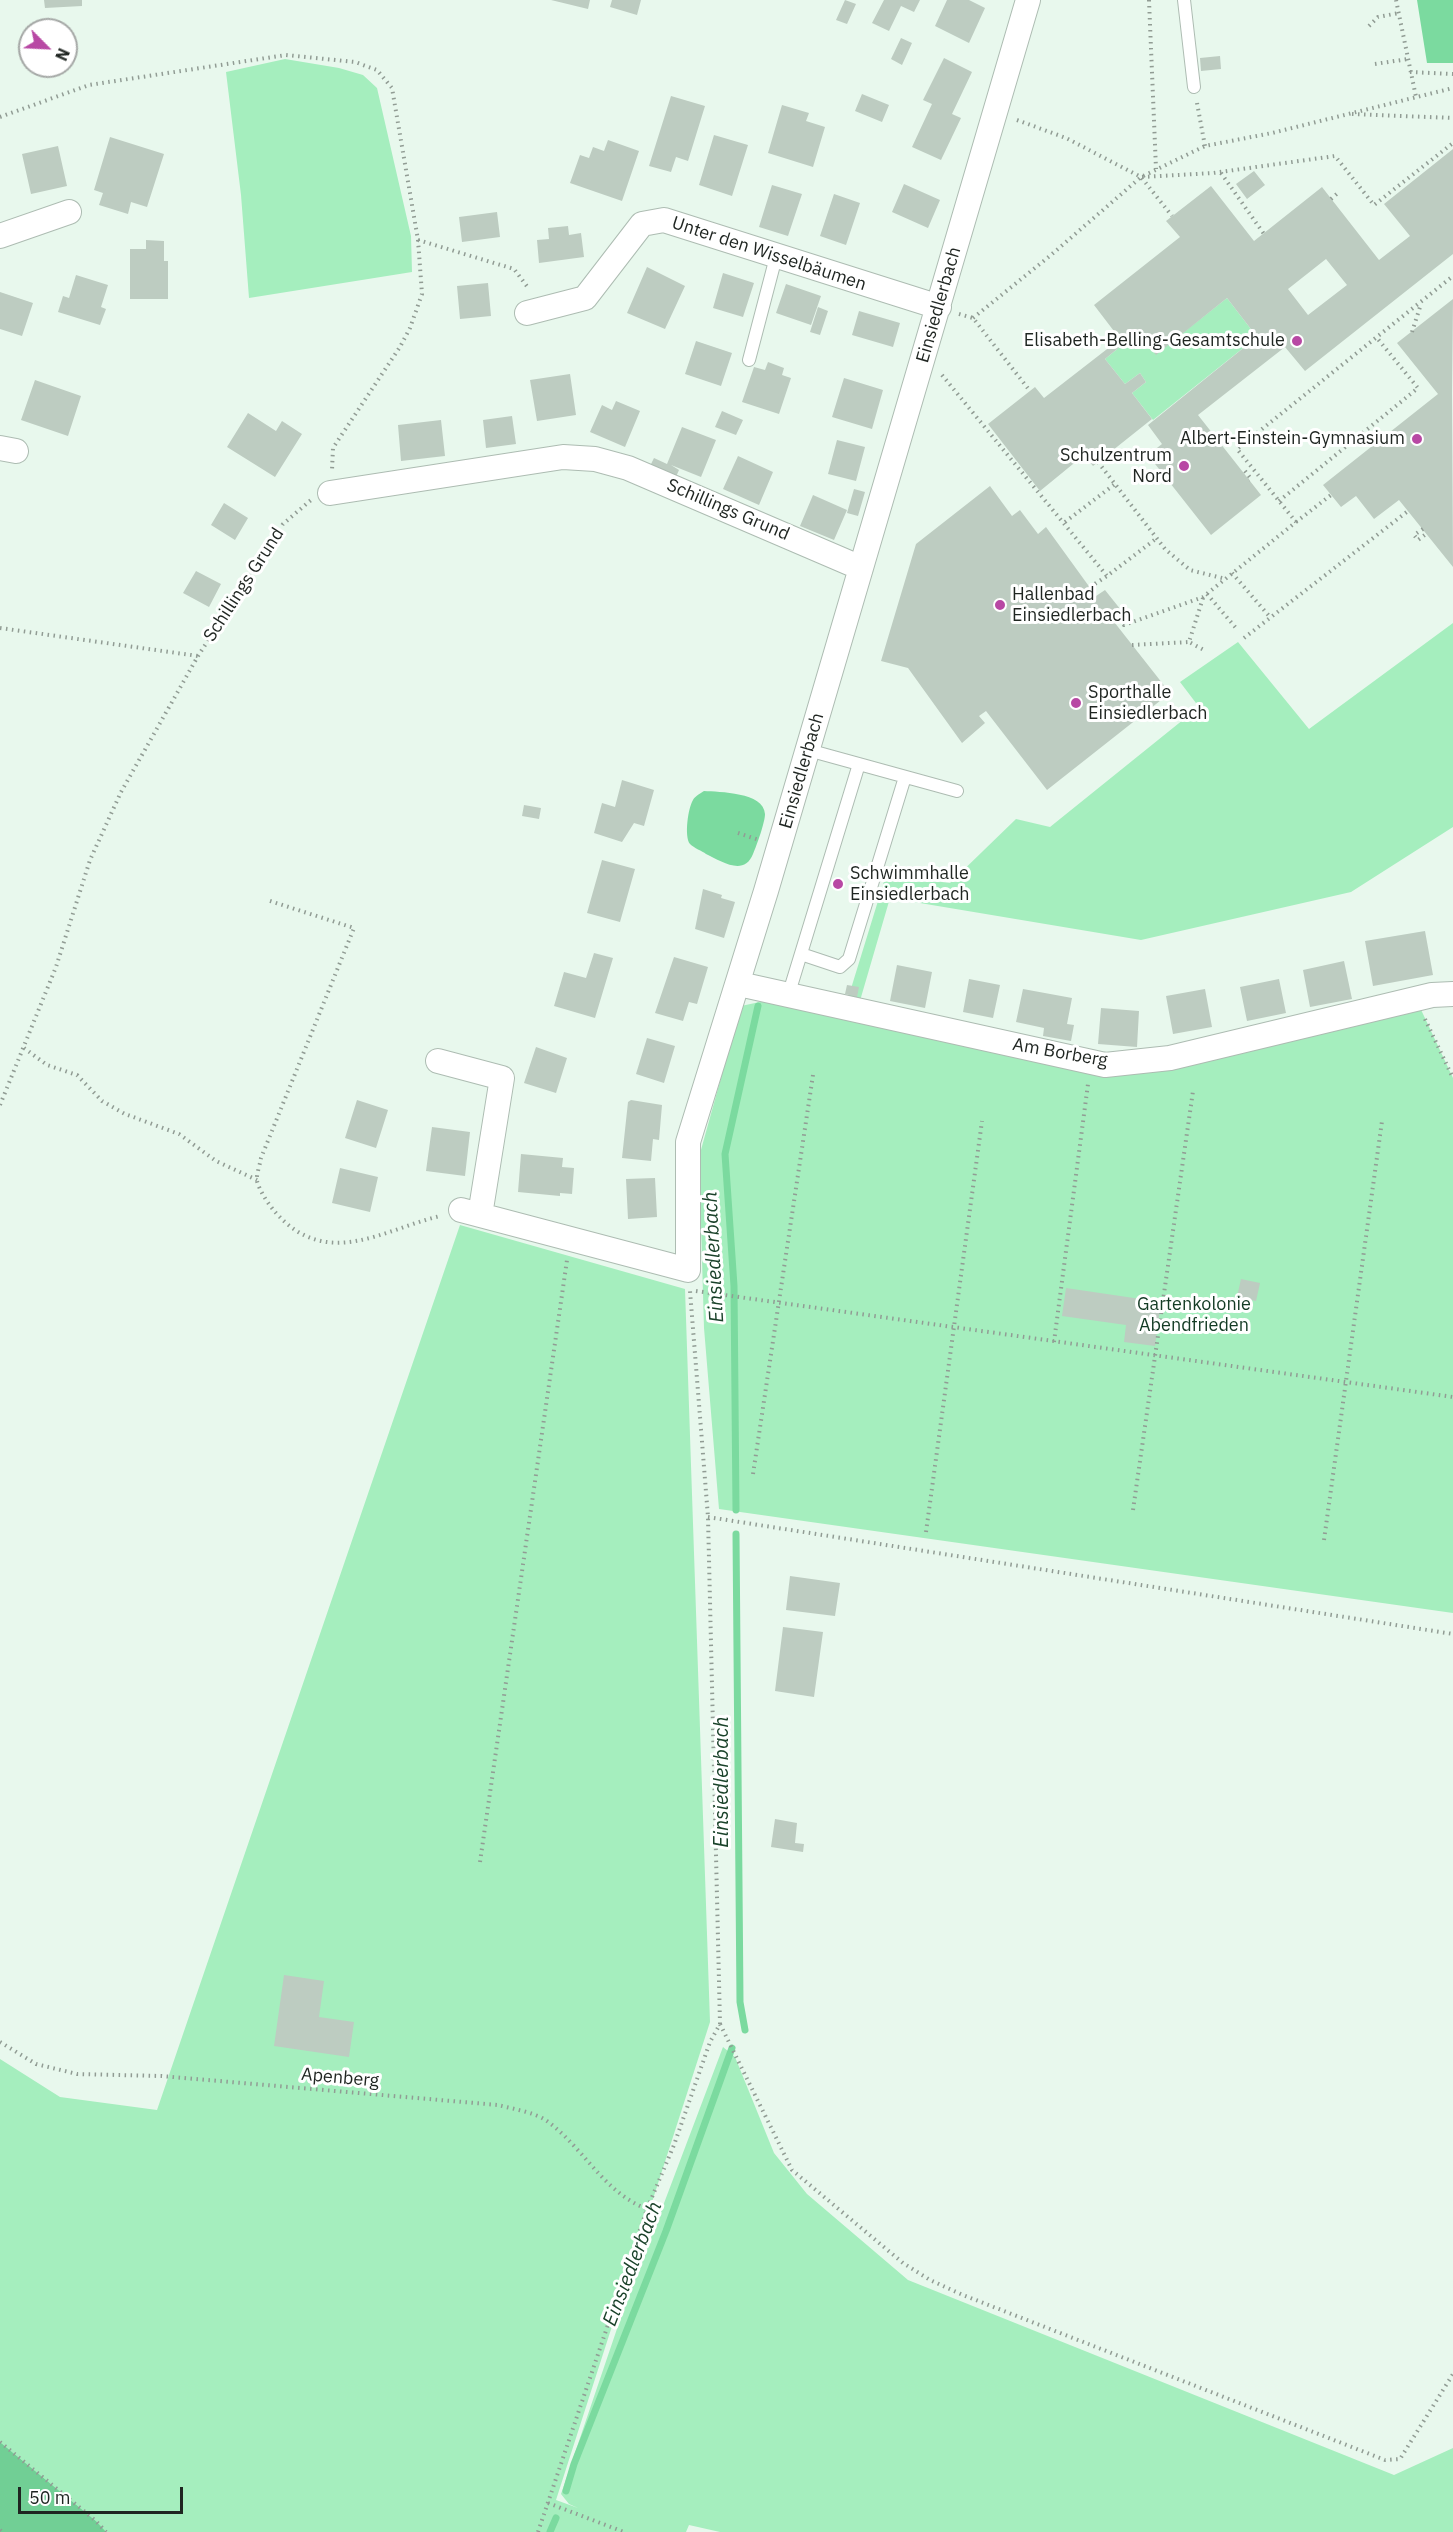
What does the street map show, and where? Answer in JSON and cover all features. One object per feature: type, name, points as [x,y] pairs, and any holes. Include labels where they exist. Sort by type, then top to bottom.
[{"type":"street","name":"Einsiedlerbach","points":[[689,1280],[688,1142],[709,1070],[739,984],[1028,0]]},
{"type":"street","points":[[0,236],[69,212]]},
{"type":"street","name":"Unter den Wisselbäumen","points":[[536,310],[585,298],[642,224],[664,220],[939,307]]},
{"type":"street","name":"Schillings Grund","points":[[330,493],[563,457],[596,459],[628,468],[861,568]]},
{"type":"street","name":"Am Borberg","points":[[739,984],[1105,1065],[1170,1058],[1432,995],[1453,994]]},
{"type":"street","points":[[438,1061],[502,1078],[471,1213],[570,1239],[689,1280]]},
{"type":"lane","points":[[1184,0],[1194,87]]},
{"type":"lane","points":[[749,360],[776,257]]},
{"type":"lane","points":[[808,750],[957,791]]},
{"type":"lane","points":[[788,996],[859,764]]},
{"type":"lane","points":[[801,954],[840,967],[849,959],[904,777]]},
{"type":"path","points":[[1149,0],[1156,169]]},
{"type":"path","points":[[1396,0],[1416,97]]},
{"type":"path","points":[[1369,26],[1378,17],[1399,13]]},
{"type":"path","points":[[0,117],[89,85],[286,55],[355,62],[377,70],[392,88],[418,240],[422,294],[400,347],[333,448],[330,493]]},
{"type":"path","points":[[1375,64],[1408,59]]},
{"type":"path","points":[[1410,72],[1453,74]]},
{"type":"path","points":[[1194,87],[1205,146]]},
{"type":"path","points":[[1030,391],[973,318],[1051,255],[1141,177],[1205,146],[1272,133],[1453,88]]},
{"type":"path","points":[[996,112],[1066,138],[1141,177],[1172,216]]},
{"type":"path","points":[[1346,114],[1453,118]]},
{"type":"path","points":[[1141,177],[1220,172],[1335,156],[1374,205],[1453,143]]},
{"type":"path","points":[[1220,172],[1264,234]]},
{"type":"path","points":[[1332,199],[1339,192]]},
{"type":"path","points":[[418,240],[514,269],[536,310]]},
{"type":"path","points":[[1296,522],[1237,449],[1453,276]]},
{"type":"path","points":[[1412,332],[1421,302]]},
{"type":"path","points":[[1279,501],[1418,388],[1377,338]]},
{"type":"path","points":[[935,382],[939,371],[1107,576]]},
{"type":"path","points":[[1098,462],[1165,549],[1190,570],[1226,579]]},
{"type":"path","points":[[1245,471],[1251,479],[1249,480]]},
{"type":"path","points":[[1065,522],[1115,484]]},
{"type":"path","name":"Schillings Grund","points":[[0,1105],[56,967],[90,860],[121,792],[198,657],[284,524],[307,502],[330,493]]},
{"type":"path","points":[[1119,620],[1124,625],[1205,596],[1331,495]]},
{"type":"path","points":[[1244,638],[1408,511]]},
{"type":"path","points":[[1422,529],[1426,534],[1418,540],[1414,535],[1422,529]]},
{"type":"path","points":[[1090,587],[1156,538]]},
{"type":"path","points":[[1232,573],[1270,617]]},
{"type":"path","points":[[1205,596],[1236,628]]},
{"type":"path","points":[[1189,642],[1205,596]]},
{"type":"path","points":[[0,628],[198,657]]},
{"type":"path","points":[[1132,645],[1189,642],[1204,650]]},
{"type":"path","points":[[270,901],[354,928],[261,1158],[257,1180],[269,1205],[284,1221],[305,1236],[329,1243],[360,1242],[429,1218],[471,1213]]},
{"type":"path","points":[[1416,999],[1453,1078]]},
{"type":"path","points":[[24,1048],[47,1065],[77,1075],[102,1101],[125,1113],[179,1134],[216,1161],[257,1180]]},
{"type":"path","points":[[1054,1342],[1091,1062]]},
{"type":"path","points":[[753,1474],[813,1075]]},
{"type":"path","points":[[1133,1510],[1193,1091]]},
{"type":"path","points":[[926,1532],[982,1121]]},
{"type":"path","points":[[1324,1540],[1382,1121]]},
{"type":"path","points":[[480,1862],[570,1239]]},
{"type":"path","points":[[1453,1397],[779,1303],[689,1280],[708,1517],[720,2024],[792,2170],[903,2263],[930,2280],[993,2307],[1385,2460],[1400,2459],[1453,2374]]},
{"type":"path","points":[[708,1517],[1453,1634]]},
{"type":"path","points":[[538,2532],[647,2209],[674,2145],[710,2042],[720,2024]]},
{"type":"path","name":"Apenberg","points":[[0,2042],[36,2064],[77,2074],[161,2076],[498,2105],[544,2119],[572,2142],[597,2173],[629,2202],[647,2209]]},
{"type":"path","points":[[0,2442],[96,2521],[106,2532]]},
{"type":"path","points":[[548,2503],[624,2532]]},
{"type":"green space","points":[[285,59],[339,68],[363,75],[377,88],[411,236],[412,272],[249,298],[241,195],[226,72]]},
{"type":"green space","points":[[1227,298],[1257,337],[1153,420],[1132,393],[1146,382],[1140,373],[1125,384],[1105,359],[1138,332],[1156,354]]},
{"type":"green space","name":"Gartenkolonie Abendfrieden","points":[[1453,623],[1453,827],[1351,892],[1141,940],[890,898],[857,1011],[1105,1065],[1416,999],[1453,1078],[1453,1613],[719,1509],[704,1328],[699,1157],[741,1006],[788,996],[845,1008],[886,875],[950,883],[1016,819],[1050,827],[1199,707],[1180,682],[1238,642],[1309,729]]},
{"type":"green space","points":[[460,1225],[685,1289],[710,2022],[556,2500],[578,2508],[569,2504],[561,2494],[621,2317],[723,2047],[735,2057],[774,2153],[807,2194],[908,2280],[1394,2475],[1453,2448],[1453,2532],[720,2532],[689,2525],[686,2532],[105,2532],[96,2521],[0,2442],[0,2059],[60,2097],[157,2110]]},
{"type":"shaded area","points":[[1417,0],[1453,0],[1453,63],[1427,63]]},
{"type":"shaded area","points":[[704,791],[749,797],[763,807],[764,822],[753,854],[744,865],[725,863],[690,844],[687,822],[691,804]]},
{"type":"shaded area","points":[[0,2442],[96,2521],[106,2532],[0,2532]]},
{"type":"building","points":[[44,0],[82,0],[82,6],[45,8]]},
{"type":"building","points":[[551,0],[590,0],[588,9]]},
{"type":"building","points":[[612,0],[641,0],[637,15],[610,7]]},
{"type":"building","points":[[845,0],[856,4],[847,24],[836,20]]},
{"type":"building","points":[[884,0],[920,0],[914,12],[901,6],[889,31],[872,23]]},
{"type":"building","points":[[947,0],[969,0],[985,8],[969,43],[935,26]]},
{"type":"building","points":[[901,38],[912,43],[902,65],[891,59]]},
{"type":"building","points":[[1220,56],[1221,69],[1201,71],[1200,58]]},
{"type":"building","points":[[944,58],[972,72],[952,114],[961,118],[941,160],[912,147],[932,104],[923,100]]},
{"type":"building","points":[[862,94],[889,105],[882,122],[855,111]]},
{"type":"building","points":[[671,96],[705,106],[688,161],[676,157],[671,172],[649,166]]},
{"type":"building","points":[[782,105],[809,113],[806,121],[825,127],[813,167],[768,153]]},
{"type":"building","points":[[714,135],[748,145],[732,196],[699,185]]},
{"type":"building","points":[[110,137],[164,154],[147,207],[131,202],[128,214],[99,205],[103,193],[94,190]]},
{"type":"building","points":[[608,140],[639,151],[622,201],[570,183],[580,155],[589,158],[593,147],[604,151]]},
{"type":"building","points":[[58,146],[67,186],[31,194],[22,154]]},
{"type":"building","name":"Elisabeth-Belling-Gesamtschule","points":[[1453,149],[1453,254],[1305,371],[1285,347],[1198,415],[1261,495],[1211,535],[1148,455],[1162,444],[1148,425],[1257,337],[1227,298],[1156,355],[1138,332],[1105,359],[1125,384],[1140,373],[1146,382],[1132,393],[1152,419],[1093,466],[1084,455],[1040,491],[988,424],[1035,387],[1044,398],[1120,339],[1094,305],[1180,237],[1166,221],[1211,186],[1254,241],[1322,187],[1379,260],[1410,236],[1384,204]],"holes":[[[1326,259],[1347,285],[1308,315],[1288,289]]]},
{"type":"building","points":[[1254,171],[1265,185],[1247,199],[1236,184]]},
{"type":"building","points":[[904,184],[940,200],[928,228],[892,212]]},
{"type":"building","points":[[772,185],[802,194],[788,236],[759,227]]},
{"type":"building","points":[[834,194],[860,203],[846,245],[820,236]]},
{"type":"building","points":[[497,212],[500,237],[462,242],[459,217]]},
{"type":"building","points":[[568,226],[569,235],[581,233],[584,257],[539,263],[537,240],[549,239],[548,228]]},
{"type":"building","points":[[146,240],[164,241],[164,261],[168,261],[168,299],[130,299],[130,249],[146,249]]},
{"type":"building","points":[[647,267],[685,286],[665,329],[627,313]]},
{"type":"building","points":[[723,273],[754,283],[743,317],[713,308]]},
{"type":"building","points":[[76,275],[108,285],[101,307],[106,309],[100,325],[58,312],[63,296],[69,298]]},
{"type":"building","points":[[488,283],[491,316],[460,319],[457,286]]},
{"type":"building","points":[[786,284],[821,296],[811,325],[776,313]]},
{"type":"building","points":[[0,292],[33,303],[22,336],[0,329]]},
{"type":"building","name":"Albert-Einstein-Gymnasium","points":[[1453,299],[1453,567],[1399,500],[1374,519],[1356,496],[1341,507],[1323,485],[1438,394],[1397,343]]},
{"type":"building","points":[[818,307],[828,311],[820,335],[810,332]]},
{"type":"building","points":[[859,311],[900,323],[893,347],[852,335]]},
{"type":"building","points":[[696,341],[732,353],[721,386],[685,374]]},
{"type":"building","points":[[768,362],[784,368],[782,375],[791,378],[779,414],[742,402],[754,367],[765,370]]},
{"type":"building","points":[[570,374],[576,415],[537,421],[530,380]]},
{"type":"building","points":[[844,378],[883,390],[872,429],[832,417]]},
{"type":"building","points":[[35,380],[81,396],[68,436],[21,420]]},
{"type":"building","points":[[616,401],[640,411],[625,447],[590,432],[602,405],[612,410]]},
{"type":"building","points":[[722,411],[743,420],[736,435],[715,427]]},
{"type":"building","points":[[248,413],[276,431],[282,421],[302,434],[275,477],[227,447]]},
{"type":"building","points":[[512,416],[516,444],[486,448],[483,420]]},
{"type":"building","points":[[441,420],[445,456],[401,461],[398,425]]},
{"type":"building","points":[[682,427],[716,440],[701,477],[671,465],[679,470],[675,479],[649,468],[654,458],[667,464]]},
{"type":"building","points":[[837,440],[865,447],[856,481],[828,474]]},
{"type":"building","points":[[738,456],[773,472],[759,505],[723,489]]},
{"type":"building","name":"Hallenbad Einsiedlerbach","points":[[990,486],[1012,516],[1020,510],[1038,534],[1046,527],[1096,596],[1105,590],[1125,615],[1115,622],[1111,618],[1170,693],[1047,790],[986,711],[979,716],[985,723],[962,743],[908,668],[881,661],[916,544]]},
{"type":"building","points":[[854,489],[865,492],[858,516],[847,513]]},
{"type":"building","points":[[813,495],[847,510],[834,540],[800,526]]},
{"type":"building","points":[[224,503],[248,518],[235,540],[211,525]]},
{"type":"building","points":[[196,571],[221,584],[209,607],[183,593]]},
{"type":"building","points":[[622,780],[654,790],[644,826],[634,823],[622,842],[594,833],[602,803],[615,807]]},
{"type":"building","points":[[524,805],[541,808],[539,819],[522,816]]},
{"type":"building","points":[[602,860],[635,869],[620,922],[587,913]]},
{"type":"building","points":[[703,889],[735,902],[724,938],[695,929]]},
{"type":"building","points":[[1425,931],[1433,975],[1373,986],[1365,941]]},
{"type":"building","points":[[594,953],[613,958],[595,1018],[554,1006],[564,972],[586,978]]},
{"type":"building","points":[[674,957],[708,967],[697,1004],[689,1002],[683,1021],[655,1013]]},
{"type":"building","points":[[1344,961],[1352,999],[1310,1007],[1303,970]]},
{"type":"building","points":[[897,965],[932,972],[925,1008],[890,1001]]},
{"type":"building","points":[[969,979],[1000,985],[993,1018],[963,1012]]},
{"type":"building","points":[[1279,979],[1286,1013],[1247,1021],[1240,987]]},
{"type":"building","points":[[847,985],[859,987],[857,997],[845,994]]},
{"type":"building","points":[[1023,989],[1072,998],[1067,1024],[1074,1025],[1071,1041],[1043,1036],[1044,1028],[1016,1022]]},
{"type":"building","points":[[1205,989],[1212,1027],[1173,1034],[1166,996]]},
{"type":"building","points":[[1101,1008],[1139,1011],[1137,1047],[1098,1044]]},
{"type":"building","points":[[647,1038],[675,1046],[664,1083],[636,1074]]},
{"type":"building","points":[[536,1047],[567,1058],[556,1093],[524,1083]]},
{"type":"building","points":[[357,1100],[388,1110],[376,1148],[345,1138]]},
{"type":"building","points":[[631,1100],[662,1105],[659,1140],[653,1139],[651,1161],[622,1158],[628,1102]]},
{"type":"building","points":[[432,1127],[470,1132],[465,1176],[426,1171]]},
{"type":"building","points":[[521,1154],[563,1158],[562,1167],[574,1168],[572,1194],[560,1193],[560,1196],[518,1192]]},
{"type":"building","points":[[340,1168],[378,1177],[370,1212],[332,1203]]},
{"type":"building","points":[[655,1178],[657,1217],[628,1219],[626,1179]]},
{"type":"building","points":[[1241,1279],[1260,1283],[1256,1301],[1237,1297]]},
{"type":"building","points":[[1066,1288],[1161,1302],[1155,1346],[1124,1342],[1126,1325],[1062,1316]]},
{"type":"building","points":[[790,1576],[840,1583],[835,1616],[786,1610]]},
{"type":"building","points":[[783,1627],[823,1632],[814,1697],[775,1691]]},
{"type":"building","points":[[775,1819],[797,1823],[795,1843],[804,1844],[803,1852],[771,1847]]},
{"type":"building","points":[[284,1975],[324,1981],[319,2017],[354,2022],[349,2057],[274,2046]]},
{"type":"waterway","name":"Einsiedlerbach","points":[[736,1510],[734,1286],[725,1154],[758,1006]]},
{"type":"waterway","name":"Einsiedlerbach","points":[[736,1534],[740,2002],[745,2030]]},
{"type":"waterway","name":"Einsiedlerbach","points":[[566,2491],[574,2464],[666,2231],[732,2048]]},
{"type":"waterway","name":"Einsiedlerbach","points":[[550,2532],[556,2518]]},
{"type":"place","name":"Elisabeth-Belling-Gesamtschule","points":[[1297,341]]},
{"type":"place","name":"Albert-Einstein-Gymnasium","points":[[1417,439]]},
{"type":"place","name":"Schulzentrum Nord","points":[[1184,466]]},
{"type":"place","name":"Hallenbad Einsiedlerbach","points":[[1000,605]]},
{"type":"place","name":"Sporthalle Einsiedlerbach","points":[[1076,703]]},
{"type":"place","name":"Schwimmhalle Einsiedlerbach","points":[[838,884]]}]
